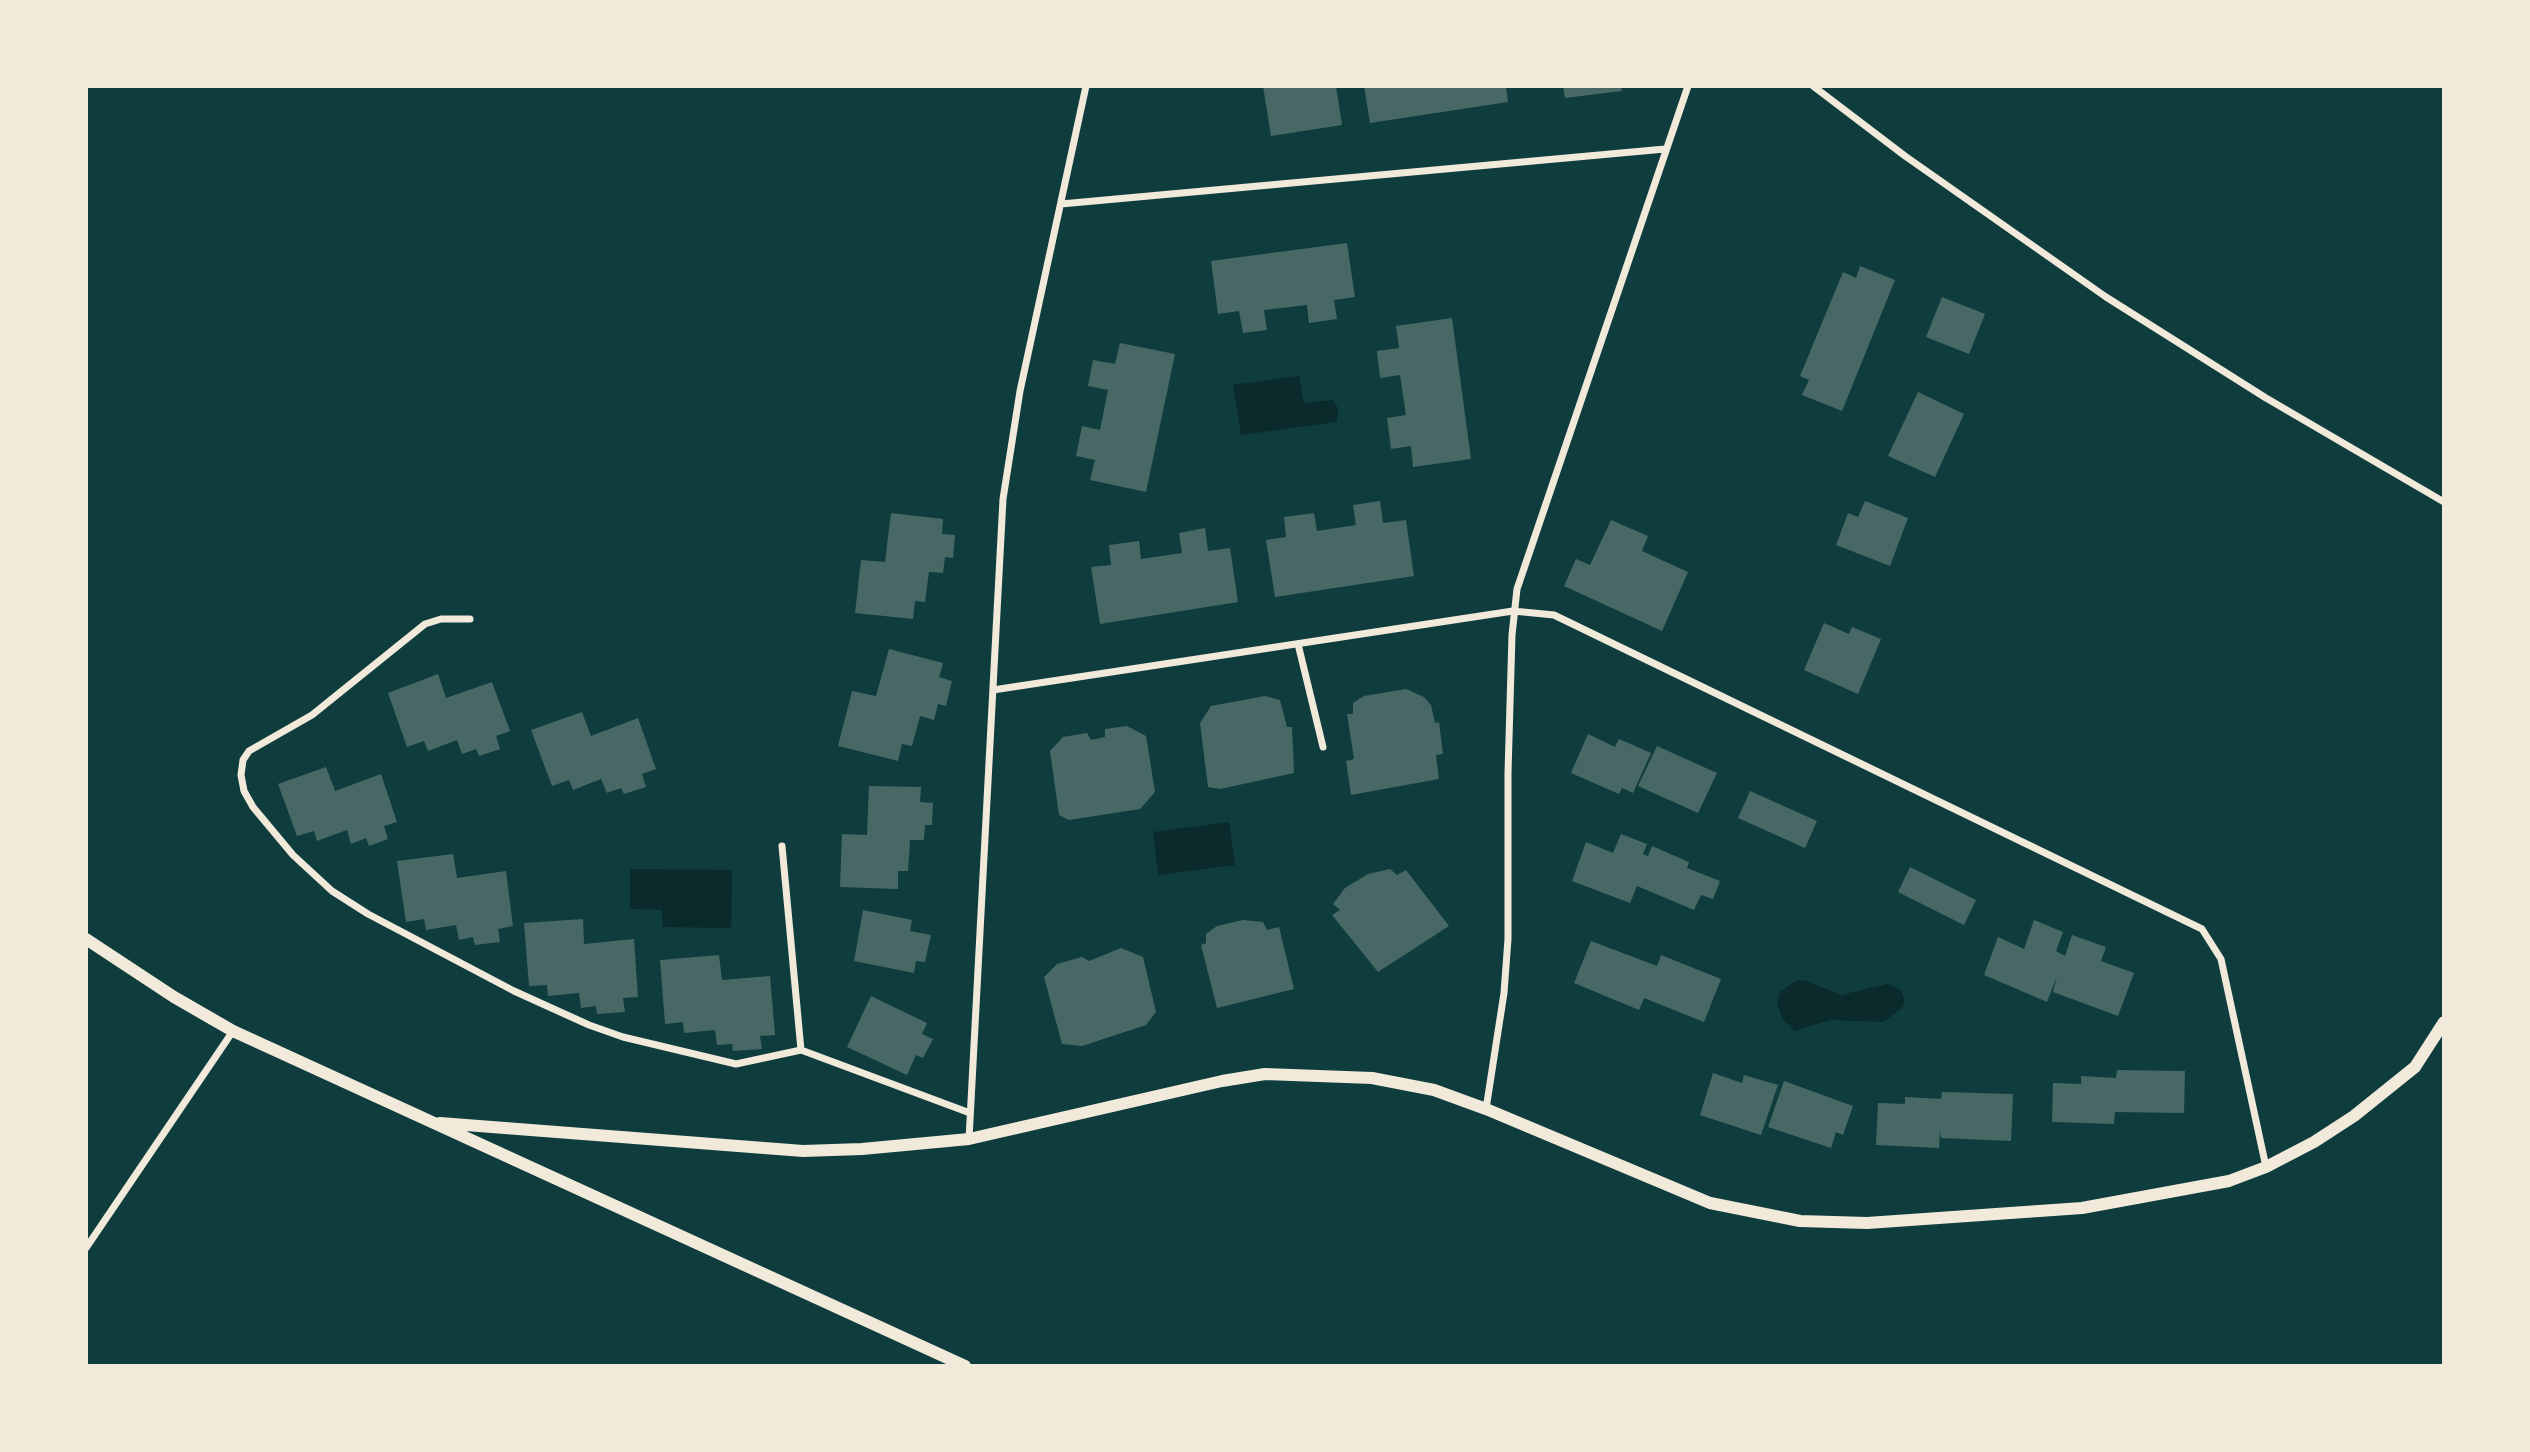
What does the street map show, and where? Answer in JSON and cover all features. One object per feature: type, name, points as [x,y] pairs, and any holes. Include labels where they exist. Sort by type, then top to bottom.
[{"type":"street","points":[[969,1139],[1007,469],[1020,391],[1086,86]]},
{"type":"street","points":[[1486,1109],[1504,993],[1508,939],[1508,774],[1513,611],[1522,567],[1688,86]]},
{"type":"street","points":[[1813,86],[1905,156],[2106,297],[2266,398],[2444,502]]},
{"type":"street","points":[[1061,204],[1665,149]]},
{"type":"street","points":[[993,690],[1513,611],[1554,615],[2202,929],[2221,959],[2266,1167]]},
{"type":"street","points":[[470,619],[441,620],[425,624],[312,715],[249,751],[243,760],[241,775],[253,807],[293,855],[332,891],[368,914],[563,1015],[623,1037],[718,1061],[749,1062],[801,1050],[970,1113]]},
{"type":"street","points":[[1298,644],[1323,747]]},
{"type":"street","points":[[782,846],[801,1050]]},
{"type":"street","points":[[86,939],[174,997],[233,1031],[321,1074],[440,1123],[965,1366]]},
{"type":"street","points":[[440,1123],[803,1151],[969,1139],[1222,1081],[1265,1074],[1372,1078],[1434,1090],[1486,1109],[1710,1203],[1800,1221],[1867,1223],[2082,1208],[2182,1192],[2266,1167],[2314,1142],[2387,1091],[2415,1067],[2444,1022]]},
{"type":"street","points":[[86,1248],[233,1031]]},
{"type":"water","points":[[1299,376],[1304,403],[1332,400],[1338,408],[1337,422],[1241,435],[1233,385]]},
{"type":"water","points":[[1229,822],[1235,865],[1158,875],[1153,832]]},
{"type":"water","points":[[630,869],[732,870],[731,928],[662,927],[662,910],[630,909]]},
{"type":"water","points":[[1797,980],[1807,981],[1841,995],[1887,984],[1901,990],[1905,1002],[1902,1008],[1883,1022],[1830,1020],[1795,1031],[1783,1020],[1777,1003],[1780,992]]},
{"type":"building","points":[[1263,86],[1336,86],[1342,125],[1271,136]]},
{"type":"building","points":[[1364,86],[1506,86],[1508,102],[1370,123]]},
{"type":"building","points":[[1563,86],[1621,86],[1622,91],[1565,98]]},
{"type":"building","points":[[1347,243],[1355,297],[1334,300],[1337,319],[1309,323],[1307,305],[1264,310],[1267,330],[1243,333],[1239,311],[1218,314],[1211,261]]},
{"type":"building","points":[[1860,266],[1895,280],[1842,411],[1802,395],[1809,380],[1800,376],[1843,272],[1856,278]]},
{"type":"building","points":[[1942,297],[1985,314],[1969,354],[1926,337]]},
{"type":"building","points":[[1452,318],[1471,459],[1413,467],[1411,446],[1391,449],[1387,418],[1406,415],[1400,375],[1380,378],[1377,351],[1399,348],[1396,326]]},
{"type":"building","points":[[1120,343],[1175,354],[1146,492],[1090,480],[1095,460],[1076,456],[1082,426],[1100,430],[1108,390],[1088,386],[1093,360],[1115,364]]},
{"type":"building","points":[[1918,392],[1964,414],[1935,477],[1888,456]]},
{"type":"building","points":[[1380,501],[1383,523],[1406,520],[1414,576],[1275,597],[1266,540],[1286,537],[1284,517],[1314,513],[1317,531],[1356,525],[1353,505]]},
{"type":"building","points":[[1865,501],[1908,518],[1890,566],[1836,545],[1848,513],[1858,517]]},
{"type":"building","points":[[891,513],[943,519],[942,534],[955,535],[953,558],[945,557],[943,573],[929,572],[925,602],[915,601],[913,619],[855,613],[861,560],[885,562]]},
{"type":"building","points":[[1611,520],[1648,536],[1642,551],[1688,572],[1662,631],[1564,586],[1576,559],[1590,565]]},
{"type":"building","points":[[1205,528],[1208,551],[1230,548],[1238,602],[1100,624],[1091,567],[1111,565],[1109,545],[1139,541],[1141,559],[1182,553],[1179,533]]},
{"type":"building","points":[[1824,623],[1849,634],[1852,627],[1881,639],[1858,694],[1804,670]]},
{"type":"building","points":[[889,649],[943,663],[939,677],[952,681],[946,706],[938,704],[934,720],[920,716],[912,746],[902,744],[898,761],[838,746],[852,691],[876,696]]},
{"type":"building","points":[[438,674],[446,698],[492,682],[510,731],[496,736],[500,749],[479,756],[476,749],[462,754],[457,740],[428,751],[424,741],[407,747],[388,693]]},
{"type":"building","points":[[1406,689],[1424,697],[1431,705],[1435,723],[1439,722],[1443,754],[1436,755],[1439,779],[1351,795],[1346,761],[1354,759],[1347,714],[1353,714],[1353,703],[1364,696]]},
{"type":"building","points":[[1265,696],[1280,700],[1287,727],[1292,727],[1294,773],[1220,789],[1208,787],[1200,723],[1211,706]]},
{"type":"building","points":[[582,712],[591,736],[638,718],[656,769],[642,774],[646,787],[624,794],[621,788],[607,793],[601,779],[573,790],[569,780],[552,786],[531,730]]},
{"type":"building","points":[[1127,726],[1146,736],[1155,792],[1140,809],[1069,820],[1059,815],[1050,751],[1063,737],[1087,733],[1091,740],[1105,737],[1105,729]]},
{"type":"building","points":[[1588,734],[1615,747],[1619,739],[1651,753],[1633,793],[1622,788],[1619,794],[1571,773]]},
{"type":"building","points":[[1657,746],[1717,773],[1698,813],[1638,786]]},
{"type":"building","points":[[326,767],[335,791],[381,774],[397,822],[384,826],[388,839],[369,846],[366,838],[351,844],[347,830],[317,841],[314,831],[297,836],[278,784]]},
{"type":"building","points":[[869,786],[921,787],[920,802],[933,803],[932,825],[925,825],[924,840],[910,840],[908,871],[898,871],[898,889],[840,887],[842,834],[867,835]]},
{"type":"building","points":[[1750,791],[1817,821],[1805,848],[1738,818]]},
{"type":"building","points":[[1621,834],[1647,844],[1643,854],[1648,856],[1652,846],[1689,862],[1687,868],[1720,881],[1713,899],[1701,895],[1694,910],[1637,886],[1630,903],[1572,881],[1586,842],[1613,853]]},
{"type":"building","points":[[453,854],[457,878],[506,871],[513,926],[498,929],[500,942],[475,945],[473,937],[459,940],[456,925],[426,930],[424,919],[406,922],[397,861]]},
{"type":"building","points":[[1910,867],[1976,900],[1964,925],[1898,892]]},
{"type":"building","points":[[1390,869],[1397,875],[1406,870],[1449,926],[1378,972],[1332,915],[1340,910],[1333,904],[1345,888],[1368,874]]},
{"type":"building","points":[[863,910],[912,920],[910,931],[931,935],[925,962],[916,961],[914,973],[854,961]]},
{"type":"building","points":[[583,919],[584,944],[634,939],[638,997],[623,998],[625,1012],[597,1014],[596,1006],[581,1008],[579,993],[548,996],[547,985],[529,986],[524,923]]},
{"type":"building","points":[[1243,920],[1263,922],[1267,930],[1279,927],[1294,989],[1217,1008],[1201,945],[1206,943],[1206,934],[1217,926]]},
{"type":"building","points":[[2034,920],[2063,932],[2056,951],[2065,956],[2072,935],[2106,947],[2101,961],[2134,973],[2118,1016],[2053,992],[2057,976],[2047,1002],[1984,975],[1998,937],[2024,949]]},
{"type":"building","points":[[1591,941],[1657,966],[1661,955],[1721,979],[1704,1022],[1644,998],[1639,1010],[1574,983]]},
{"type":"building","points":[[1121,948],[1143,957],[1156,1012],[1146,1025],[1082,1046],[1062,1044],[1044,977],[1057,964],[1082,957],[1089,961]]},
{"type":"building","points":[[719,955],[722,980],[770,976],[775,1035],[760,1036],[762,1049],[733,1051],[732,1044],[717,1045],[715,1030],[684,1033],[683,1022],[665,1024],[660,960]]},
{"type":"building","points":[[871,996],[927,1023],[922,1034],[933,1039],[923,1058],[916,1055],[907,1075],[847,1047]]},
{"type":"building","points":[[2117,1070],[2185,1071],[2184,1113],[2115,1112],[2114,1124],[2052,1122],[2053,1083],[2081,1084],[2081,1076],[2116,1078]]},
{"type":"building","points":[[1713,1073],[1742,1083],[1744,1075],[1778,1085],[1761,1135],[1700,1115]]},
{"type":"building","points":[[1784,1081],[1853,1106],[1843,1135],[1836,1132],[1831,1148],[1768,1127]]},
{"type":"building","points":[[1942,1092],[2013,1094],[2011,1141],[1941,1138],[1940,1131],[1939,1148],[1876,1145],[1878,1103],[1905,1104],[1905,1097],[1941,1099]]}]
